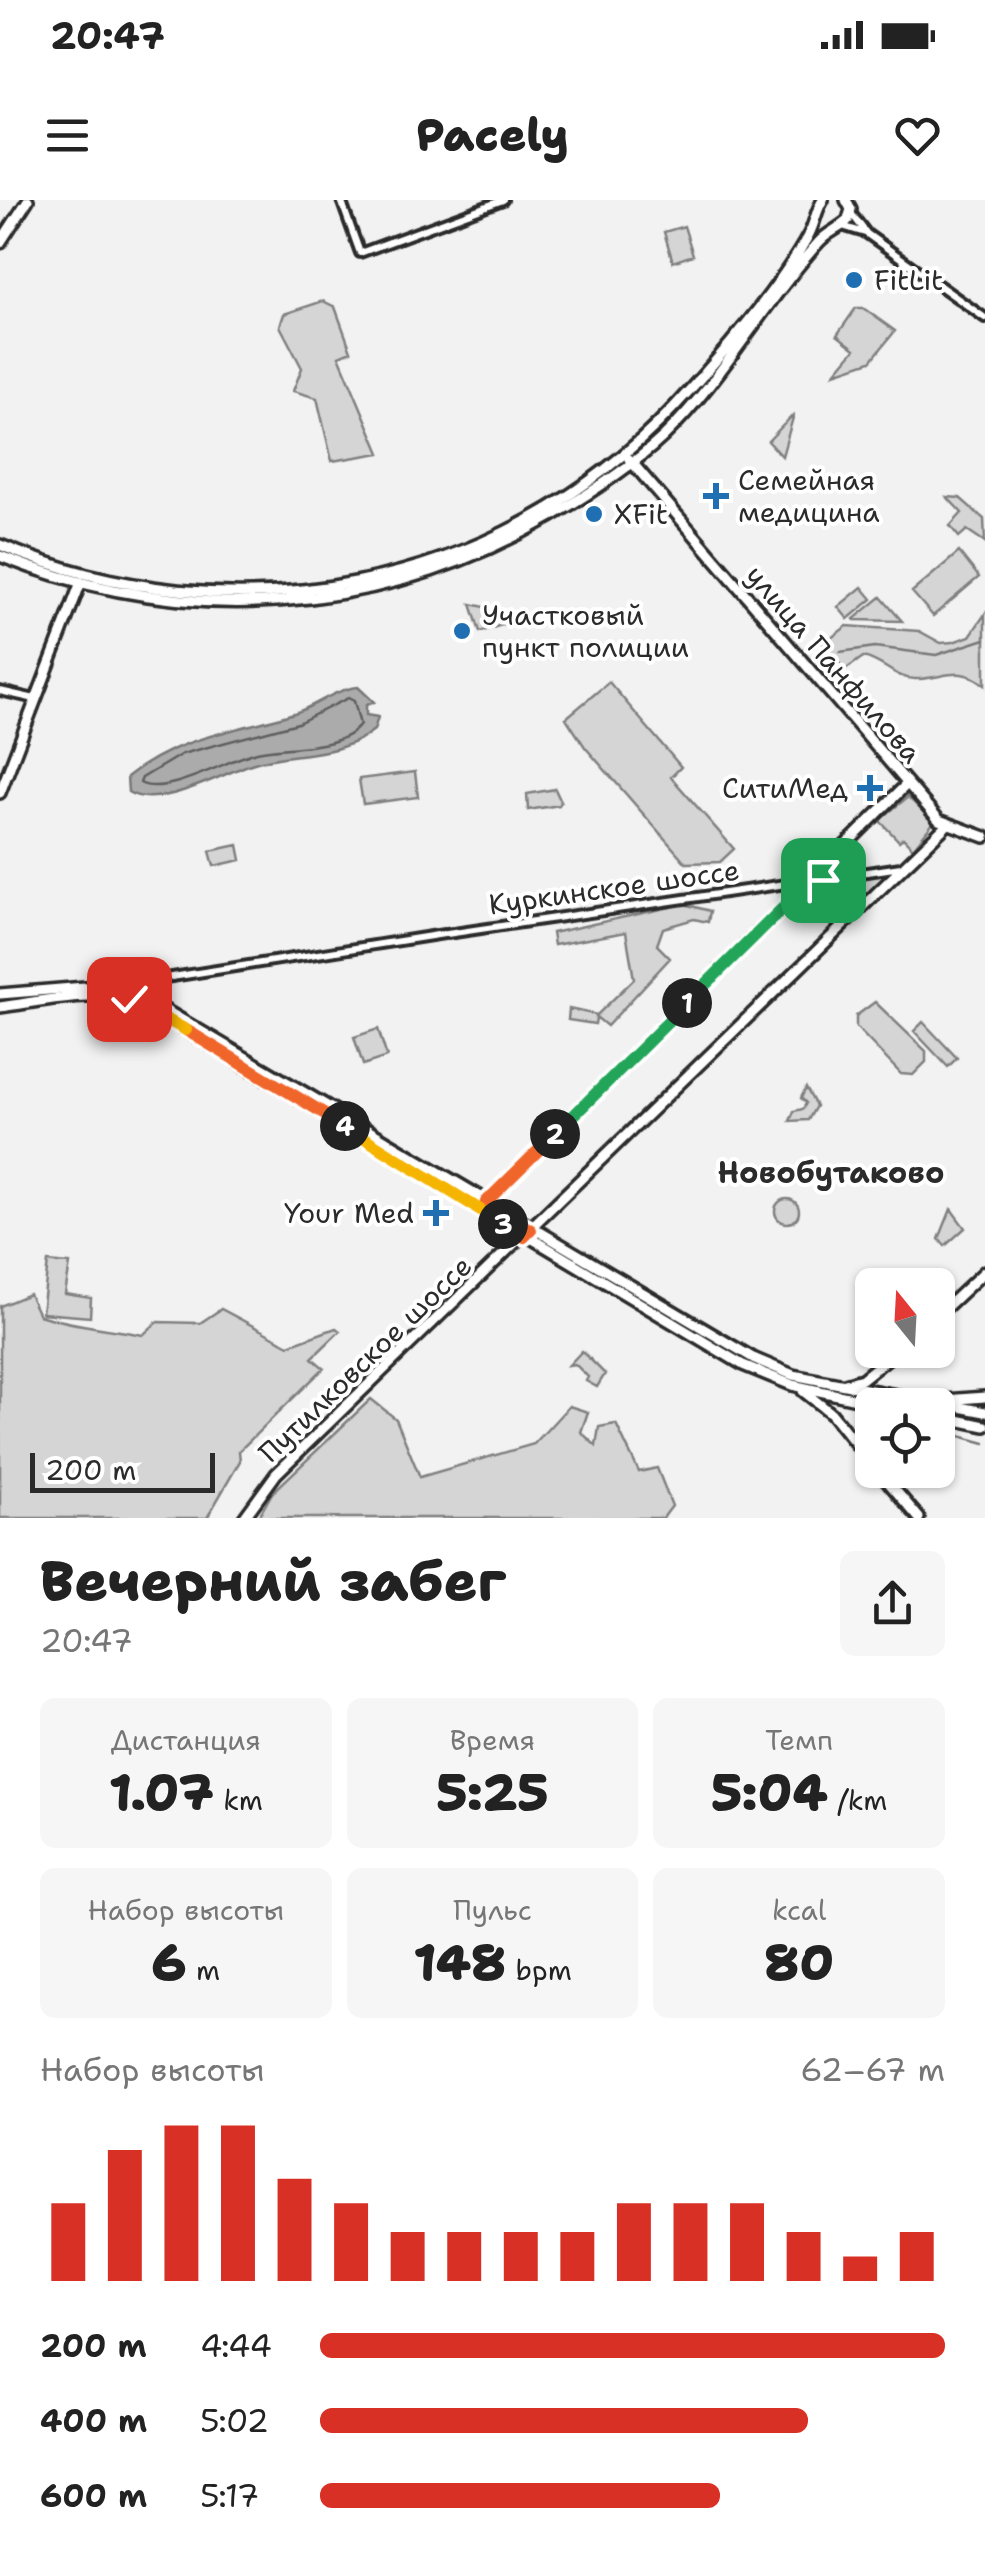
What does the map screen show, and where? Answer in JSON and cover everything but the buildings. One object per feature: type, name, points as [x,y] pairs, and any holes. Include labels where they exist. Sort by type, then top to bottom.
[{"type":"main road","points":[[0,243],[28,200]]},
{"type":"main road","points":[[810,200],[825,226],[838,227]]},
{"type":"main road","points":[[0,546],[82,580],[229,595],[295,593],[360,583],[427,565],[504,532],[570,495],[624,454],[708,368],[804,241],[823,200]]},
{"type":"main road","points":[[0,556],[82,580],[242,605],[296,602],[374,590],[474,557],[575,502],[632,463],[700,398],[851,206]]},
{"type":"main road","name":"улица Панфилова","points":[[624,454],[907,784],[948,824],[985,837]]},
{"type":"main road","points":[[0,793],[82,580]]},
{"type":"main road","points":[[486,1202],[907,784]]},
{"type":"main road","name":"Путилковское шоссе","points":[[244,1518],[276,1474],[948,824]]},
{"type":"main road","points":[[0,994],[110,986],[151,1000],[486,1202],[527,1233],[752,1358],[793,1376],[855,1389]]},
{"type":"main road","points":[[0,1007],[91,996],[129,999],[743,1364],[792,1385],[821,1403],[855,1444]]},
{"type":"main road","points":[[955,1298],[985,1271]]},
{"type":"main road","points":[[838,1386],[862,1378],[875,1368]]},
{"type":"main road","points":[[792,1385],[855,1399]]},
{"type":"main road","points":[[955,1398],[985,1398]]},
{"type":"main road","points":[[955,1407],[985,1412]]},
{"type":"main road","points":[[955,1420],[985,1426]]},
{"type":"main road","points":[[896,1488],[922,1518]]},
{"type":"street","points":[[341,200],[360,253],[503,200]]},
{"type":"street","points":[[851,206],[868,234]]},
{"type":"street","points":[[838,227],[868,234],[985,318]]},
{"type":"street","points":[[0,691],[36,700]]},
{"type":"street","name":"Куркинское шоссе","points":[[110,986],[906,866]]},
{"type":"street","points":[[786,906],[787,885]]},
{"type":"street","points":[[151,1000],[148,993],[159,980]]},
{"type":"shaded area","points":[[684,226],[693,255],[673,262],[664,232]]},
{"type":"shaded area","points":[[323,301],[335,307],[351,351],[339,356],[380,453],[332,461],[317,398],[293,391],[302,368],[280,326],[284,314]]},
{"type":"shaded area","points":[[856,308],[863,308],[895,331],[871,361],[835,373],[855,349],[837,335]]},
{"type":"shaded area","points":[[794,414],[782,456],[768,441]]},
{"type":"shaded area","points":[[947,497],[960,498],[984,519],[985,542],[967,530],[959,537],[950,526],[962,513]]},
{"type":"shaded area","points":[[959,552],[979,577],[933,616],[912,592]]},
{"type":"shaded area","points":[[862,587],[872,599],[848,619],[838,607]]},
{"type":"shaded area","points":[[881,597],[902,621],[854,619]]},
{"type":"shaded area","points":[[471,604],[494,609],[502,625],[480,632]]},
{"type":"shaded area","points":[[985,614],[985,685],[959,674],[908,678],[863,657],[845,670],[823,644],[847,626],[919,631],[941,643],[953,642],[970,636]]},
{"type":"shaded area","points":[[609,682],[681,767],[671,777],[734,849],[720,862],[686,863],[585,747],[566,718]]},
{"type":"shaded area","points":[[415,772],[418,797],[363,804],[359,779]]},
{"type":"shaded area","points":[[555,789],[559,805],[528,810],[527,794]]},
{"type":"shaded area","points":[[908,797],[934,822],[913,848],[903,838],[899,841],[879,820]]},
{"type":"shaded area","points":[[238,845],[241,860],[214,866],[210,851]]},
{"type":"shaded area","points":[[889,874],[863,900],[851,880]]},
{"type":"shaded area","points":[[684,904],[710,911],[708,922],[694,919],[663,928],[657,945],[670,958],[607,1026],[596,1017],[595,1024],[568,1020],[569,1009],[597,1015],[634,979],[626,932],[554,945],[552,933]]},
{"type":"shaded area","points":[[875,1002],[926,1051],[926,1062],[913,1075],[901,1074],[856,1027],[856,1016]]},
{"type":"shaded area","points":[[923,1022],[957,1058],[948,1067],[914,1031]]},
{"type":"shaded area","points":[[378,1029],[387,1057],[363,1065],[354,1037]]},
{"type":"shaded area","points":[[806,1088],[816,1106],[808,1120],[790,1121],[794,1111],[803,1109],[806,1103],[801,1098]]},
{"type":"shaded area","points":[[787,1199],[796,1202],[796,1220],[787,1223],[778,1220],[775,1211],[778,1202]]},
{"type":"shaded area","points":[[951,1209],[965,1228],[945,1246],[939,1239]]},
{"type":"shaded area","points":[[48,1262],[70,1264],[65,1294],[91,1298],[90,1317],[42,1313]]},
{"type":"shaded area","points":[[29,1294],[39,1315],[143,1335],[157,1322],[200,1323],[221,1309],[289,1345],[336,1328],[340,1331],[312,1358],[324,1368],[239,1451],[240,1461],[207,1518],[0,1518],[0,1306]]},
{"type":"shaded area","points":[[582,1351],[605,1374],[597,1387],[586,1381],[588,1377],[575,1364],[569,1365]]},
{"type":"shaded area","points":[[371,1399],[396,1419],[420,1477],[534,1444],[569,1406],[588,1412],[581,1432],[596,1446],[599,1427],[616,1424],[639,1472],[657,1468],[672,1506],[663,1518],[258,1518],[272,1493]]},
{"type":"water","points":[[358,687],[374,702],[366,705],[366,715],[378,717],[374,730],[346,746],[254,763],[173,794],[141,797],[128,792],[127,777],[166,752],[294,713]]},
{"type":"waterway","points":[[840,652],[875,647],[936,655],[985,639]]},
{"type":"waterway","points":[[955,1435],[985,1443]]},
{"type":"waterway","points":[[884,1488],[907,1515]]},
{"type":"place","name":"FitLit","points":[[854,280]]},
{"type":"place","name":"Семейная медицина","points":[[716,496]]},
{"type":"place","name":"XFit","points":[[594,514]]},
{"type":"place","name":"Участковый пункт полиции","points":[[462,631]]},
{"type":"place","name":"СитиМед","points":[[870,788]]},
{"type":"place","name":"Your Med","points":[[436,1213]]},
{"type":"district","name":"Новобутаково","points":[[831,1173]]},
{"type":"route","points":[[129,999],[283,1088],[524,1237],[531,1230],[486,1202],[809,882],[823,880]]}]
